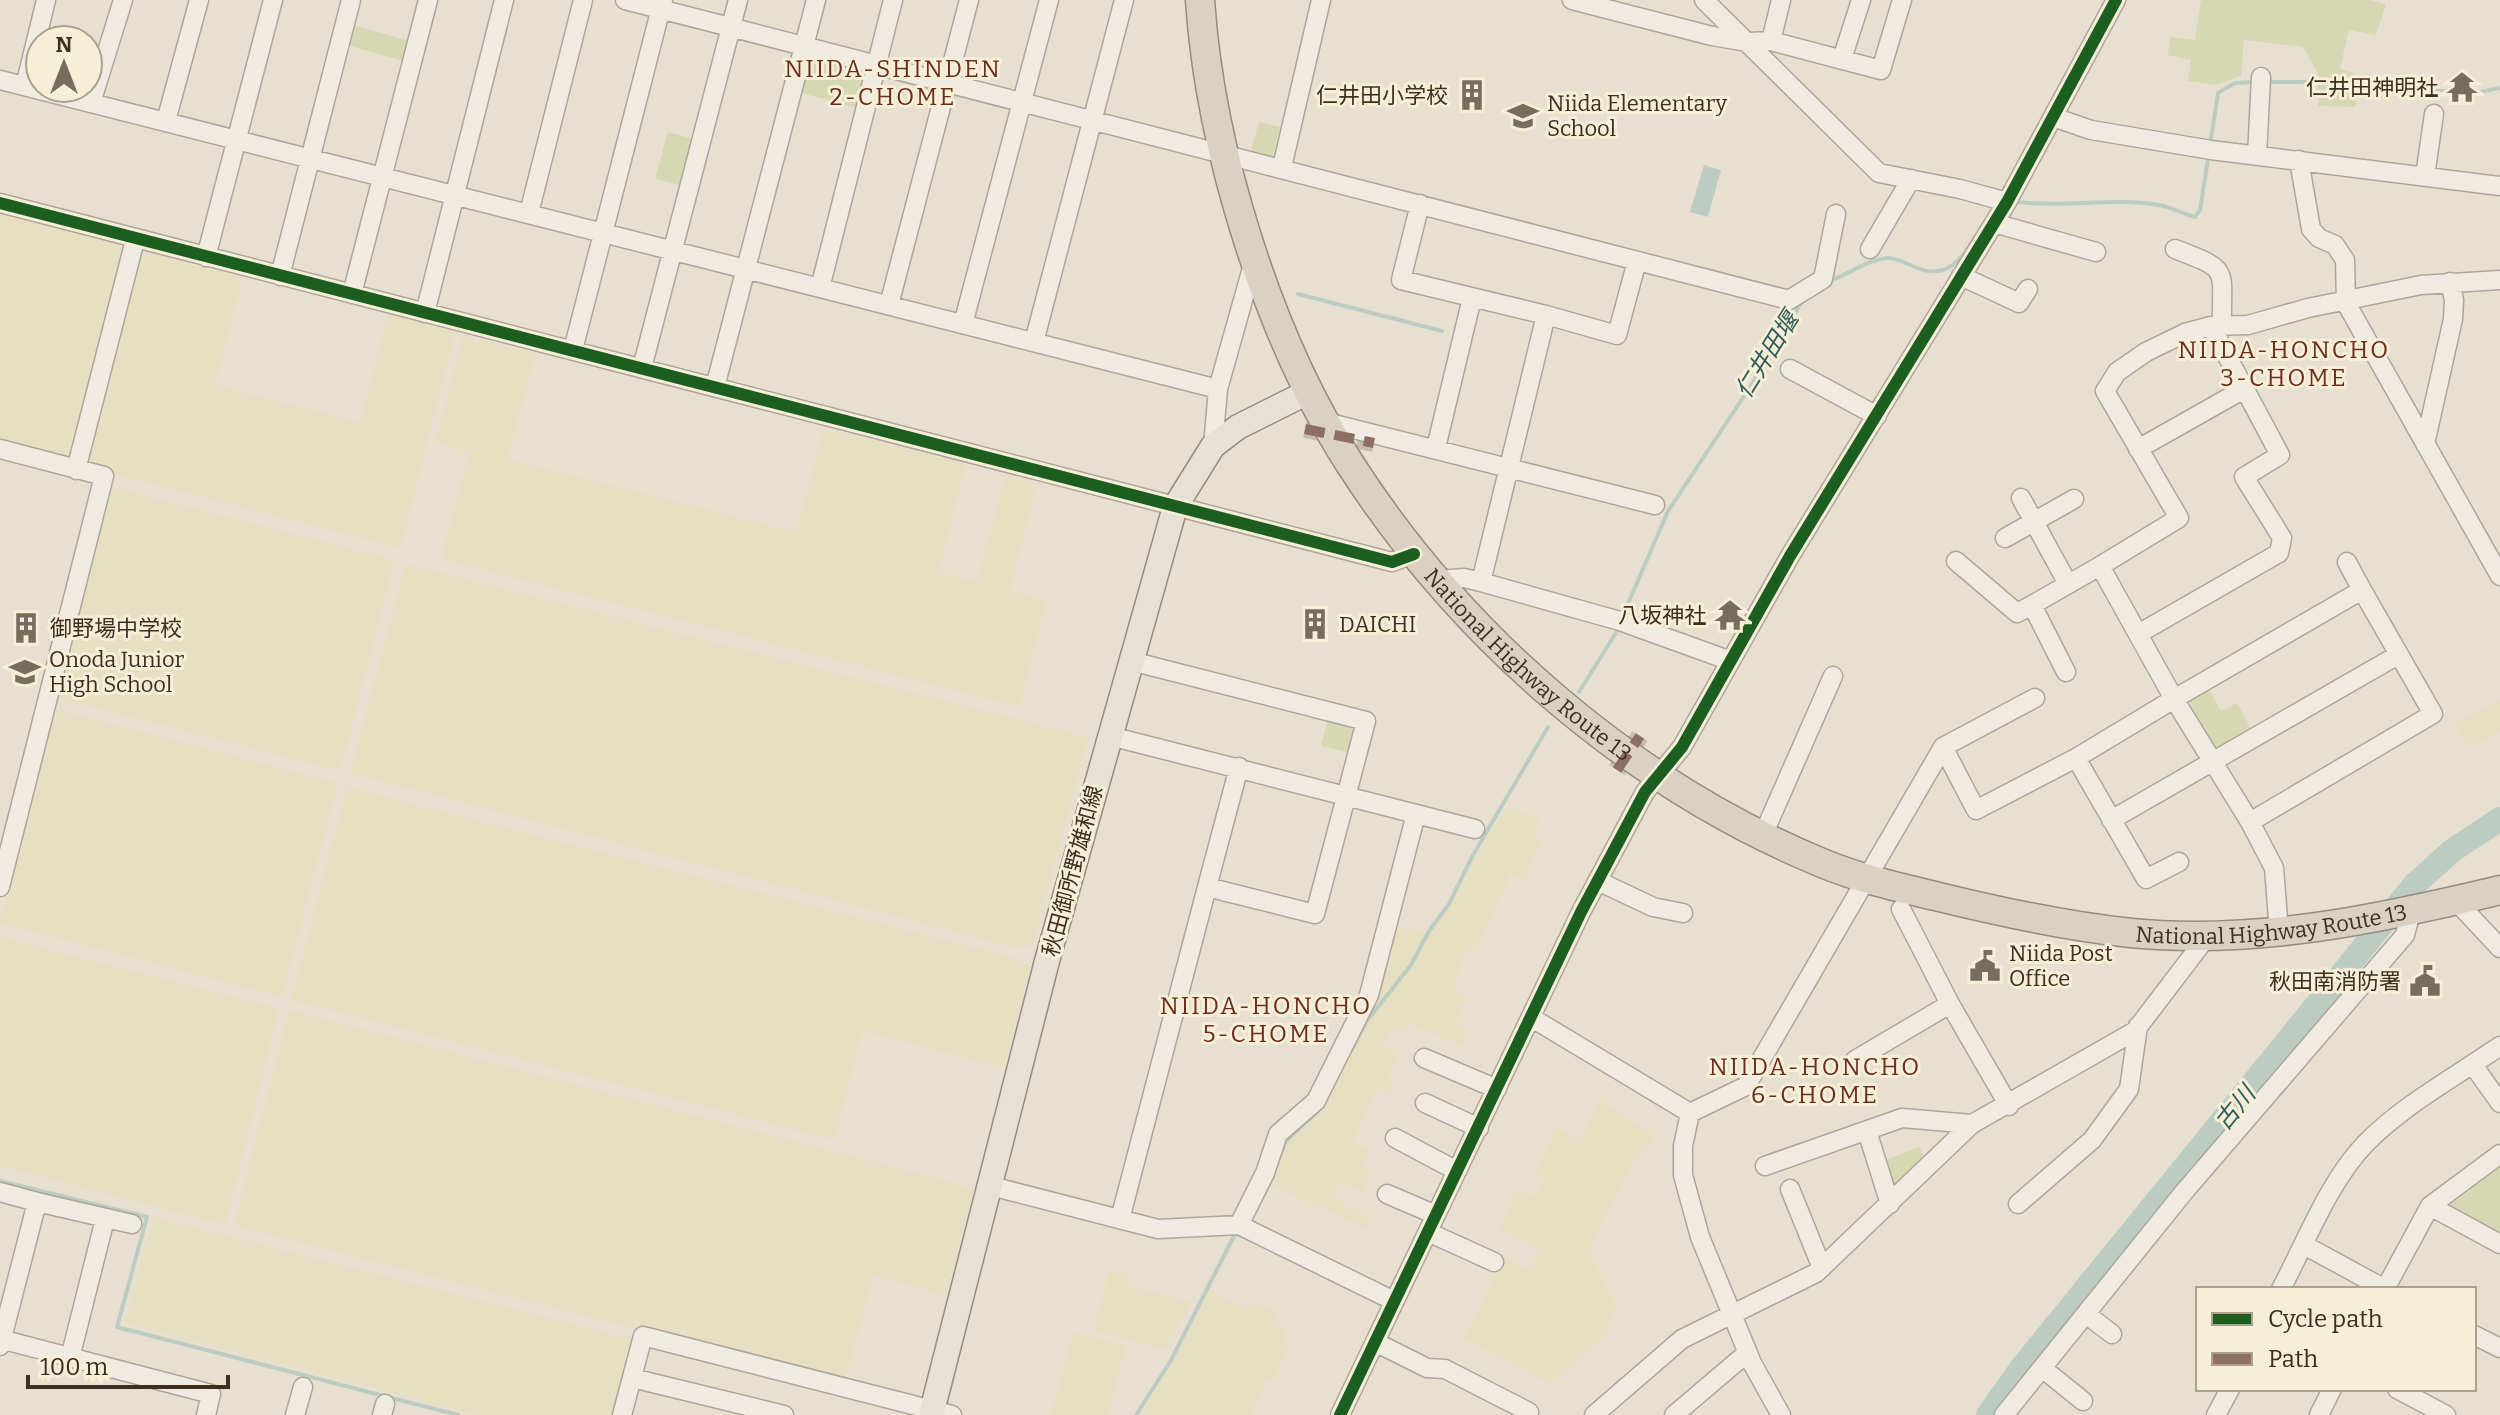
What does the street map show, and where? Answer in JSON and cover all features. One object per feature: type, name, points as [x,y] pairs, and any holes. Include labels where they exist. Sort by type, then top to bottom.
[{"type":"highway","name":"National Highway Route 13","points":[[1200,0],[1205,53],[1225,156],[1254,258],[1310,391],[1349,462],[1414,554],[1523,669],[1658,776],[1763,835],[1864,878],[2028,919],[2135,933],[2279,931],[2367,921],[2500,890]]},
{"type":"main road","name":"秋田御所野雄和線","points":[[938,1413],[1047,961],[1175,507],[1213,446],[1238,427],[1310,391]]},
{"type":"street","points":[[40,24],[46,0]]},
{"type":"street","points":[[104,61],[123,0]]},
{"type":"street","points":[[166,121],[199,0]]},
{"type":"street","points":[[206,257],[273,0]]},
{"type":"street","points":[[280,276],[351,0]]},
{"type":"street","points":[[352,294],[428,0]]},
{"type":"street","points":[[425,313],[504,0]]},
{"type":"street","points":[[529,213],[583,0]]},
{"type":"street","points":[[625,0],[662,5],[731,28],[876,66],[1225,156],[1282,167],[1789,300],[1823,279],[1836,214]]},
{"type":"street","points":[[642,368],[738,0]]},
{"type":"street","points":[[715,387],[816,0]]},
{"type":"street","points":[[820,288],[893,0]]},
{"type":"street","points":[[889,305],[969,0]]},
{"type":"street","points":[[963,324],[1049,0]]},
{"type":"street","points":[[1034,342],[1124,0]]},
{"type":"street","points":[[1282,167],[1321,0]]},
{"type":"street","points":[[1572,0],[1748,42],[1771,41],[1881,70],[1902,0]]},
{"type":"street","points":[[1704,0],[1879,173],[2007,202]]},
{"type":"street","points":[[1771,41],[1781,0]]},
{"type":"street","points":[[1842,59],[1861,0]]},
{"type":"street","points":[[1340,1415],[1598,881],[1645,792],[1682,747],[1728,660],[2007,202],[2116,0]]},
{"type":"street","points":[[573,350],[662,5]]},
{"type":"street","points":[[0,80],[24,86]]},
{"type":"street","points":[[2257,156],[2261,82]]},
{"type":"street","points":[[95,104],[1218,389]]},
{"type":"street","points":[[2425,176],[2434,114]]},
{"type":"street","points":[[2053,117],[2091,130],[2257,156],[2500,186]]},
{"type":"street","points":[[2299,160],[2311,229],[2319,238],[2335,245],[2345,260],[2346,303],[2500,576]]},
{"type":"street","points":[[1870,249],[1911,179]]},
{"type":"street","points":[[0,203],[1392,562],[1414,554]]},
{"type":"street","points":[[1420,204],[1401,280],[1617,335],[1637,261]]},
{"type":"street","points":[[1994,223],[2096,252]]},
{"type":"street","points":[[76,470],[135,240]]},
{"type":"street","points":[[2138,634],[2279,553],[2282,538],[2244,477],[2280,455],[2244,389],[2216,326],[2221,272],[2216,265],[2175,249]]},
{"type":"street","points":[[1213,446],[1218,389],[1254,258]]},
{"type":"street","points":[[1961,276],[2019,303],[2028,289]]},
{"type":"street","points":[[1956,561],[2017,613],[2179,518],[2105,391],[2117,372],[2146,352],[2185,333],[2216,326],[2248,325],[2308,308],[2346,303],[2421,285],[2500,280]]},
{"type":"street","points":[[2425,444],[2453,319],[2454,300],[2450,282]]},
{"type":"street","points":[[1436,448],[1472,298]]},
{"type":"street","points":[[1481,582],[1546,315]]},
{"type":"street","points":[[1790,369],[1877,416]]},
{"type":"street","points":[[2138,449],[2244,389]]},
{"type":"street","points":[[1326,422],[1655,505]]},
{"type":"street","points":[[0,449],[104,476],[0,887]]},
{"type":"street","points":[[2021,498],[2068,584]]},
{"type":"street","points":[[2005,538],[2074,499]]},
{"type":"street","points":[[2250,822],[2433,714],[2347,562]]},
{"type":"street","points":[[2100,566],[2274,868],[2279,931]]},
{"type":"street","points":[[1438,580],[1464,578],[1481,582],[1620,621],[1728,660]]},
{"type":"street","points":[[1943,747],[1976,810],[2076,758],[2362,590]]},
{"type":"street","points":[[2032,605],[2066,672]]},
{"type":"street","points":[[2111,820],[2398,655]]},
{"type":"street","points":[[1131,661],[1366,721],[1315,914],[1207,887]]},
{"type":"street","points":[[1763,835],[1833,676]]},
{"type":"street","points":[[1690,1113],[1746,1086],[1864,878],[1943,747],[2035,698]]},
{"type":"street","points":[[1110,736],[1475,829]]},
{"type":"street","points":[[2076,758],[2146,879],[2179,862]]},
{"type":"street","points":[[1120,1219],[1239,767]]},
{"type":"street","points":[[1239,1225],[1278,1134],[1316,1101],[1369,995],[1416,814]]},
{"type":"street","points":[[1598,881],[1653,907],[1683,913]]},
{"type":"street","points":[[2456,901],[2500,948]]},
{"type":"street","points":[[1901,909],[1950,1004],[2009,1106]]},
{"type":"street","points":[[2004,1415],[2184,1192],[2405,935],[2409,912]]},
{"type":"street","points":[[1594,1415],[1621,1388],[1682,1339],[1822,1268],[1972,1124],[2009,1106],[2138,1026],[2209,934]]},
{"type":"street","points":[[1855,1060],[1950,1004]]},
{"type":"street","points":[[1532,1018],[1690,1113]]},
{"type":"street","points":[[2018,1204],[2092,1140],[2129,1089],[2134,1076],[2138,1026]]},
{"type":"street","points":[[2282,1287],[2336,1186],[2364,1145],[2403,1112],[2500,1046]]},
{"type":"street","points":[[1424,1058],[1497,1089]]},
{"type":"street","points":[[2473,1065],[2500,1103]]},
{"type":"street","points":[[1425,1103],[1479,1128]]},
{"type":"street","points":[[1690,1113],[1683,1146],[1683,1175],[1700,1237],[1747,1353],[1781,1415]]},
{"type":"street","points":[[1765,1166],[1902,1118],[1972,1124]]},
{"type":"street","points":[[1867,1131],[1890,1204]]},
{"type":"street","points":[[1395,1138],[1457,1171]]},
{"type":"street","points":[[2386,1287],[2430,1206],[2500,1154]]},
{"type":"street","points":[[991,1186],[1158,1229],[1239,1225],[1394,1301]]},
{"type":"street","points":[[1790,1189],[1822,1268]]},
{"type":"street","points":[[0,1192],[132,1224]]},
{"type":"street","points":[[1387,1194],[1494,1262]]},
{"type":"street","points":[[37,1202],[1,1341],[211,1394],[206,1415]]},
{"type":"street","points":[[2430,1206],[2500,1244]]},
{"type":"street","points":[[70,1358],[105,1219]]},
{"type":"street","points":[[2304,1245],[2381,1287]]},
{"type":"street","points":[[2086,1314],[2112,1334]]},
{"type":"street","points":[[622,1415],[643,1336],[938,1413]]},
{"type":"street","points":[[2476,1336],[2500,1348]]},
{"type":"street","points":[[1375,1342],[1427,1368],[1445,1369],[1529,1412]]},
{"type":"street","points":[[1674,1415],[1747,1353]]},
{"type":"street","points":[[2042,1368],[2083,1401]]},
{"type":"street","points":[[632,1378],[710,1406],[784,1415]]},
{"type":"street","points":[[295,1415],[303,1387]]},
{"type":"street","points":[[2216,1415],[2229,1391]]},
{"type":"street","points":[[2319,1415],[2331,1391]]},
{"type":"street","points":[[2401,1391],[2446,1415]]},
{"type":"shaded area","points":[[1704,165],[1721,170],[1708,217],[1690,212]]},
{"type":"shaded area","points":[[0,213],[116,243],[123,252],[69,463],[0,445]]},
{"type":"shaded area","points":[[154,252],[243,275],[215,385],[360,422],[388,314],[456,332],[400,548],[86,467],[139,261]]},
{"type":"shaded area","points":[[463,335],[535,354],[508,459],[796,532],[824,428],[966,464],[939,572],[977,582],[1005,476],[1037,484],[1010,591],[1047,601],[1019,707],[441,559],[469,452],[435,443]]},
{"type":"shaded area","points":[[112,487],[395,560],[340,771],[57,698]]},
{"type":"shaded area","points":[[406,564],[1088,737],[1033,947],[1012,947],[350,773]]},
{"type":"shaded area","points":[[2500,700],[2500,732],[2468,749],[2454,724]]},
{"type":"shaded area","points":[[55,709],[338,783],[282,997],[0,923]]},
{"type":"shaded area","points":[[347,787],[1012,957],[1030,966],[1004,1068],[862,1031],[834,1140],[291,1000]]},
{"type":"shaded area","points":[[1507,806],[1541,820],[1534,836],[1542,842],[1525,879],[1511,873],[1478,947],[1468,945],[1453,989],[1468,997],[1456,1024],[1469,1029],[1461,1045],[1408,1023],[1403,1035],[1392,1028],[1383,1044],[1399,1056],[1388,1078],[1394,1081],[1388,1094],[1377,1088],[1353,1142],[1369,1150],[1362,1165],[1371,1171],[1364,1192],[1340,1183],[1334,1199],[1370,1217],[1366,1229],[1265,1182],[1287,1143],[1317,1103],[1390,925],[1430,933],[1449,908],[1473,860]]},
{"type":"shaded area","points":[[0,937],[279,1008],[225,1225],[0,1166]]},
{"type":"shaded area","points":[[289,1010],[956,1183],[973,1191],[946,1296],[873,1275],[845,1382],[234,1226]]},
{"type":"shaded area","points":[[1599,1099],[1655,1136],[1633,1164],[1604,1217],[1590,1252],[1617,1306],[1605,1336],[1549,1384],[1464,1338],[1503,1258],[1529,1269],[1539,1250],[1499,1229],[1517,1188],[1536,1197],[1544,1180],[1534,1174],[1556,1127],[1580,1141]]},
{"type":"shaded area","points":[[153,1217],[632,1339],[611,1415],[476,1415],[125,1323]]},
{"type":"shaded area","points":[[1110,1269],[1131,1276],[1129,1286],[1191,1301],[1165,1350],[1094,1330]]},
{"type":"shaded area","points":[[1209,1290],[1250,1309],[1253,1303],[1278,1313],[1273,1324],[1287,1330],[1283,1340],[1290,1344],[1273,1381],[1266,1378],[1252,1415],[1139,1415],[1174,1359]]},
{"type":"shaded area","points":[[1073,1332],[1126,1346],[1108,1415],[1051,1415]]},
{"type":"green space","points":[[2201,0],[2370,0],[2386,4],[2376,35],[2349,30],[2340,68],[2361,77],[2355,107],[2318,106],[2318,73],[2303,47],[2244,40],[2241,76],[2215,85],[2188,81],[2191,60],[2168,55],[2170,37],[2195,40]]},
{"type":"green space","points":[[353,25],[409,41],[403,61],[347,45]]},
{"type":"green space","points":[[805,55],[866,72],[856,108],[795,91]]},
{"type":"green space","points":[[1259,122],[1280,127],[1272,159],[1250,153]]},
{"type":"green space","points":[[668,132],[696,140],[684,186],[655,179]]},
{"type":"green space","points":[[2208,688],[2221,711],[2237,703],[2253,732],[2212,754],[2183,702]]},
{"type":"green space","points":[[1328,719],[1349,724],[1355,737],[1351,753],[1321,746]]},
{"type":"green space","points":[[1919,1147],[1927,1161],[1896,1187],[1890,1186],[1883,1161]]},
{"type":"green space","points":[[2500,1166],[2500,1237],[2448,1207]]},
{"type":"waterway","name":"仁井田堰","points":[[2211,139],[2218,93],[2235,83],[2254,82]]},
{"type":"waterway","name":"仁井田堰","points":[[2266,82],[2347,82],[2378,88]]},
{"type":"waterway","name":"仁井田堰","points":[[2395,88],[2476,93],[2500,88]]},
{"type":"waterway","name":"仁井田堰","points":[[2018,202],[2141,203],[2164,206],[2195,217],[2200,210],[2208,159]]},
{"type":"waterway","name":"仁井田堰","points":[[1829,281],[1888,258],[1930,271],[1941,270],[1959,259],[1986,220]]},
{"type":"waterway","points":[[1298,294],[1442,331]]},
{"type":"waterway","name":"仁井田堰","points":[[1624,613],[1668,511],[1781,340],[1802,300]]},
{"type":"waterway","points":[[1579,692],[1619,628]]},
{"type":"waterway","points":[[1351,1051],[1366,1022],[1411,965],[1429,931],[1449,904],[1473,855],[1548,727]]},
{"type":"waterway","name":"古川","points":[[1988,1415],[2022,1367],[2414,885],[2453,850],[2500,819]]},
{"type":"waterway","points":[[1282,1151],[1285,1142],[1318,1111]]},
{"type":"waterway","points":[[0,1181],[147,1217],[117,1327],[458,1415]]},
{"type":"waterway","points":[[1136,1415],[1170,1362],[1236,1232]]},
{"type":"tunnel","points":[[1305,429],[1374,443]]},
{"type":"tunnel","points":[[1617,770],[1640,736]]},
{"type":"marked path","points":[[2470,95],[2472,88]]},
{"type":"marked path","points":[[1305,429],[1374,443]]},
{"type":"marked path","points":[[1617,770],[1640,736]]},
{"type":"cycle path","points":[[1340,1415],[1581,912],[1645,792],[1682,747],[1790,556],[2007,202],[2116,0]]},
{"type":"cycle path","points":[[0,203],[1392,562],[1414,554]]},
{"type":"place","name":"仁井田神明社","points":[[2462,87]]},
{"type":"place","name":"仁井田小学校","points":[[1472,95]]},
{"type":"place","name":"Niida Elementary School","points":[[1523,116]]},
{"type":"place","name":"八坂神社","points":[[1730,615]]},
{"type":"place","name":"DAICHI","points":[[1315,624]]},
{"type":"place","name":"御野場中学校","points":[[26,628]]},
{"type":"place","name":"Onoda Junior High School","points":[[25,672]]},
{"type":"place","name":"Niida Post Office","points":[[1985,966]]},
{"type":"place","name":"秋田南消防署","points":[[2425,981]]},
{"type":"district","name":"NIIDA-SHINDEN 2-CHOME","points":[[893,83]]},
{"type":"district","name":"NIIDA-HONCHO 3-CHOME","points":[[2284,364]]},
{"type":"district","name":"NIIDA-HONCHO 5-CHOME","points":[[1266,1020]]},
{"type":"district","name":"NIIDA-HONCHO 6-CHOME","points":[[1815,1081]]}]
